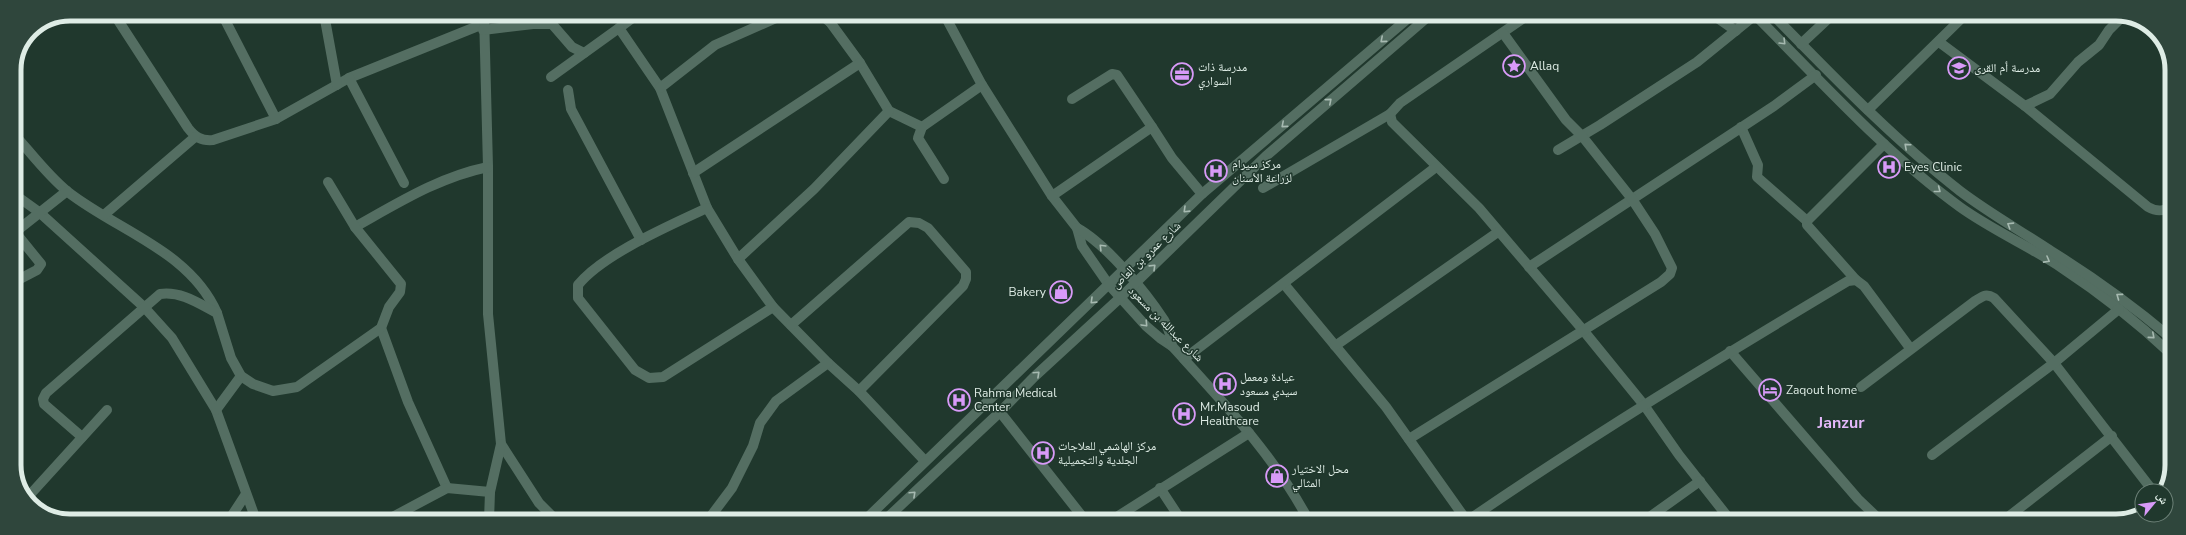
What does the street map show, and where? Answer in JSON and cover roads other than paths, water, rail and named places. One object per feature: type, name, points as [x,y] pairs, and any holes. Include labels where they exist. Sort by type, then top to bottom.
[{"type":"street","points":[[119,21],[195,137],[213,140],[276,119],[350,78],[483,23],[552,24],[572,47],[584,53]]},
{"type":"street","points":[[226,21],[276,119]]},
{"type":"street","points":[[325,21],[337,85]]},
{"type":"street","points":[[551,77],[628,21]]},
{"type":"street","points":[[660,88],[715,45],[769,21]]},
{"type":"street","name":"شارع عبدالله بن مسعود","points":[[948,21],[982,85],[1052,196],[1077,228],[1082,246],[1110,285],[1146,326],[1172,346],[1249,433],[1277,467],[1305,514]]},
{"type":"street","points":[[871,514],[1110,285],[1202,194],[1405,21]]},
{"type":"street","name":"شارع عمرو بن العاص","points":[[891,514],[1000,412],[1034,377],[1122,297],[1266,156],[1423,21]]},
{"type":"street","points":[[1263,188],[1390,114],[1400,102],[1520,21]]},
{"type":"street","points":[[1722,21],[1736,31]]},
{"type":"street","points":[[1558,150],[1698,62],[1748,21]]},
{"type":"street","points":[[1761,21],[1884,144],[1918,174],[1961,208],[2061,268],[2119,310],[2165,349]]},
{"type":"street","points":[[1779,21],[1868,110],[1930,166],[1961,191],[2091,276],[2140,312],[2165,333]]},
{"type":"street","points":[[1802,44],[1826,21]]},
{"type":"street","points":[[1868,110],[1959,21]]},
{"type":"street","points":[[2026,106],[2050,94],[2078,62],[2099,46],[2109,30],[2118,21]]},
{"type":"street","points":[[830,22],[860,63],[889,111],[922,127]]},
{"type":"street","points":[[483,23],[488,167],[488,314],[500,444],[490,492],[489,514]]},
{"type":"street","points":[[619,28],[660,88],[707,208],[738,259],[773,306],[828,363],[859,391],[925,461]]},
{"type":"street","points":[[1409,439],[1661,282],[1670,274],[1672,268],[1666,255],[1632,199],[1582,136],[1566,120],[1503,33]]},
{"type":"street","points":[[1939,42],[2026,106],[2148,207],[2156,211],[2165,209]]},
{"type":"street","points":[[693,173],[860,63]]},
{"type":"street","points":[[1072,99],[1112,74],[1117,75],[1172,158],[1202,194]]},
{"type":"street","points":[[1529,267],[1741,127],[1816,75]]},
{"type":"street","points":[[350,78],[404,183]]},
{"type":"street","points":[[944,179],[918,138],[922,127],[982,85]]},
{"type":"street","points":[[568,90],[571,109],[641,240]]},
{"type":"street","points":[[738,259],[814,189],[889,111]]},
{"type":"street","points":[[1390,114],[1392,122],[1479,208],[1583,330],[1644,405],[1726,514]]},
{"type":"street","points":[[1052,196],[1152,127]]},
{"type":"street","points":[[1741,127],[1758,165],[1757,177],[1807,221],[1810,232],[1856,280],[1864,286],[1910,348]]},
{"type":"street","points":[[104,215],[195,137]]},
{"type":"street","points":[[21,142],[67,191],[143,238],[195,278],[209,295],[217,313],[231,358],[241,376],[253,384],[273,391],[297,387],[381,328],[389,307],[400,292],[401,284],[355,227],[328,182]]},
{"type":"street","points":[[1807,221],[1884,144]]},
{"type":"street","points":[[355,227],[438,181],[464,172],[488,167]]},
{"type":"street","points":[[1184,359],[1436,167]]},
{"type":"street","points":[[21,226],[67,191]]},
{"type":"street","points":[[21,199],[39,212],[144,307],[176,344],[216,410],[254,514]]},
{"type":"street","points":[[707,208],[641,240],[586,276],[578,285],[578,298],[635,370],[649,378],[663,377],[773,306]]},
{"type":"street","points":[[791,325],[909,222],[919,223],[928,228],[966,272],[966,279],[963,286],[859,391]]},
{"type":"street","points":[[1077,228],[1090,235],[1136,283],[1164,320],[1172,346]]},
{"type":"street","points":[[1335,346],[1498,232]]},
{"type":"street","points":[[21,241],[40,264],[37,270],[21,278]]},
{"type":"street","points":[[1477,514],[1550,464],[1730,351],[1848,281],[1856,280]]},
{"type":"street","points":[[1284,284],[1386,407],[1462,514]]},
{"type":"street","points":[[82,437],[44,404],[43,399],[46,392],[160,294],[170,292],[180,294],[217,313]]},
{"type":"street","points":[[1860,387],[1910,348],[1979,298],[1989,295],[1994,298],[2054,363],[2147,483]]},
{"type":"street","points":[[1932,455],[2054,363],[2119,310]]},
{"type":"street","points":[[381,328],[408,402],[447,488]]},
{"type":"street","points":[[1730,351],[1858,500],[1873,514]]},
{"type":"street","points":[[712,514],[732,488],[753,446],[760,423],[776,400],[828,363]]},
{"type":"street","points":[[216,410],[241,376]]},
{"type":"street","points":[[30,493],[107,410]]},
{"type":"street","points":[[1000,412],[1080,514]]},
{"type":"street","points":[[1121,514],[1249,433]]},
{"type":"street","points":[[2012,514],[2112,436]]},
{"type":"street","points":[[500,444],[539,503],[550,514]]},
{"type":"street","points":[[1654,514],[1700,481]]},
{"type":"street","points":[[398,514],[447,488],[490,492]]},
{"type":"street","points":[[1160,488],[1177,514]]},
{"type":"street","points":[[233,514],[246,494]]},
{"type":"place","name":"Allaq","points":[[1514,66]]},
{"type":"place","name":"مدرسة أم القرى","points":[[1959,68]]},
{"type":"place","name":"مدرسة ذات السواري","points":[[1182,74]]},
{"type":"place","name":"Eyes Clinic","points":[[1889,167]]},
{"type":"place","name":"مركز سيرام لزراعة الأسنان","points":[[1216,171]]},
{"type":"place","name":"Bakery","points":[[1061,292]]},
{"type":"place","name":"عيادة ومعمل سيدي مسعود","points":[[1225,384]]},
{"type":"place","name":"Zaqout home","points":[[1770,390]]},
{"type":"place","name":"Rahma Medical Center","points":[[959,400]]},
{"type":"place","name":"Mr.Masoud Healthcare","points":[[1184,414]]},
{"type":"place","name":"مركز الهاشمي للعلاجات الجلدية والتجميلية","points":[[1043,453]]},
{"type":"place","name":"محل الاختيار المثالي","points":[[1277,476]]},
{"type":"district","name":"Janzur","points":[[1841,422]]}]
